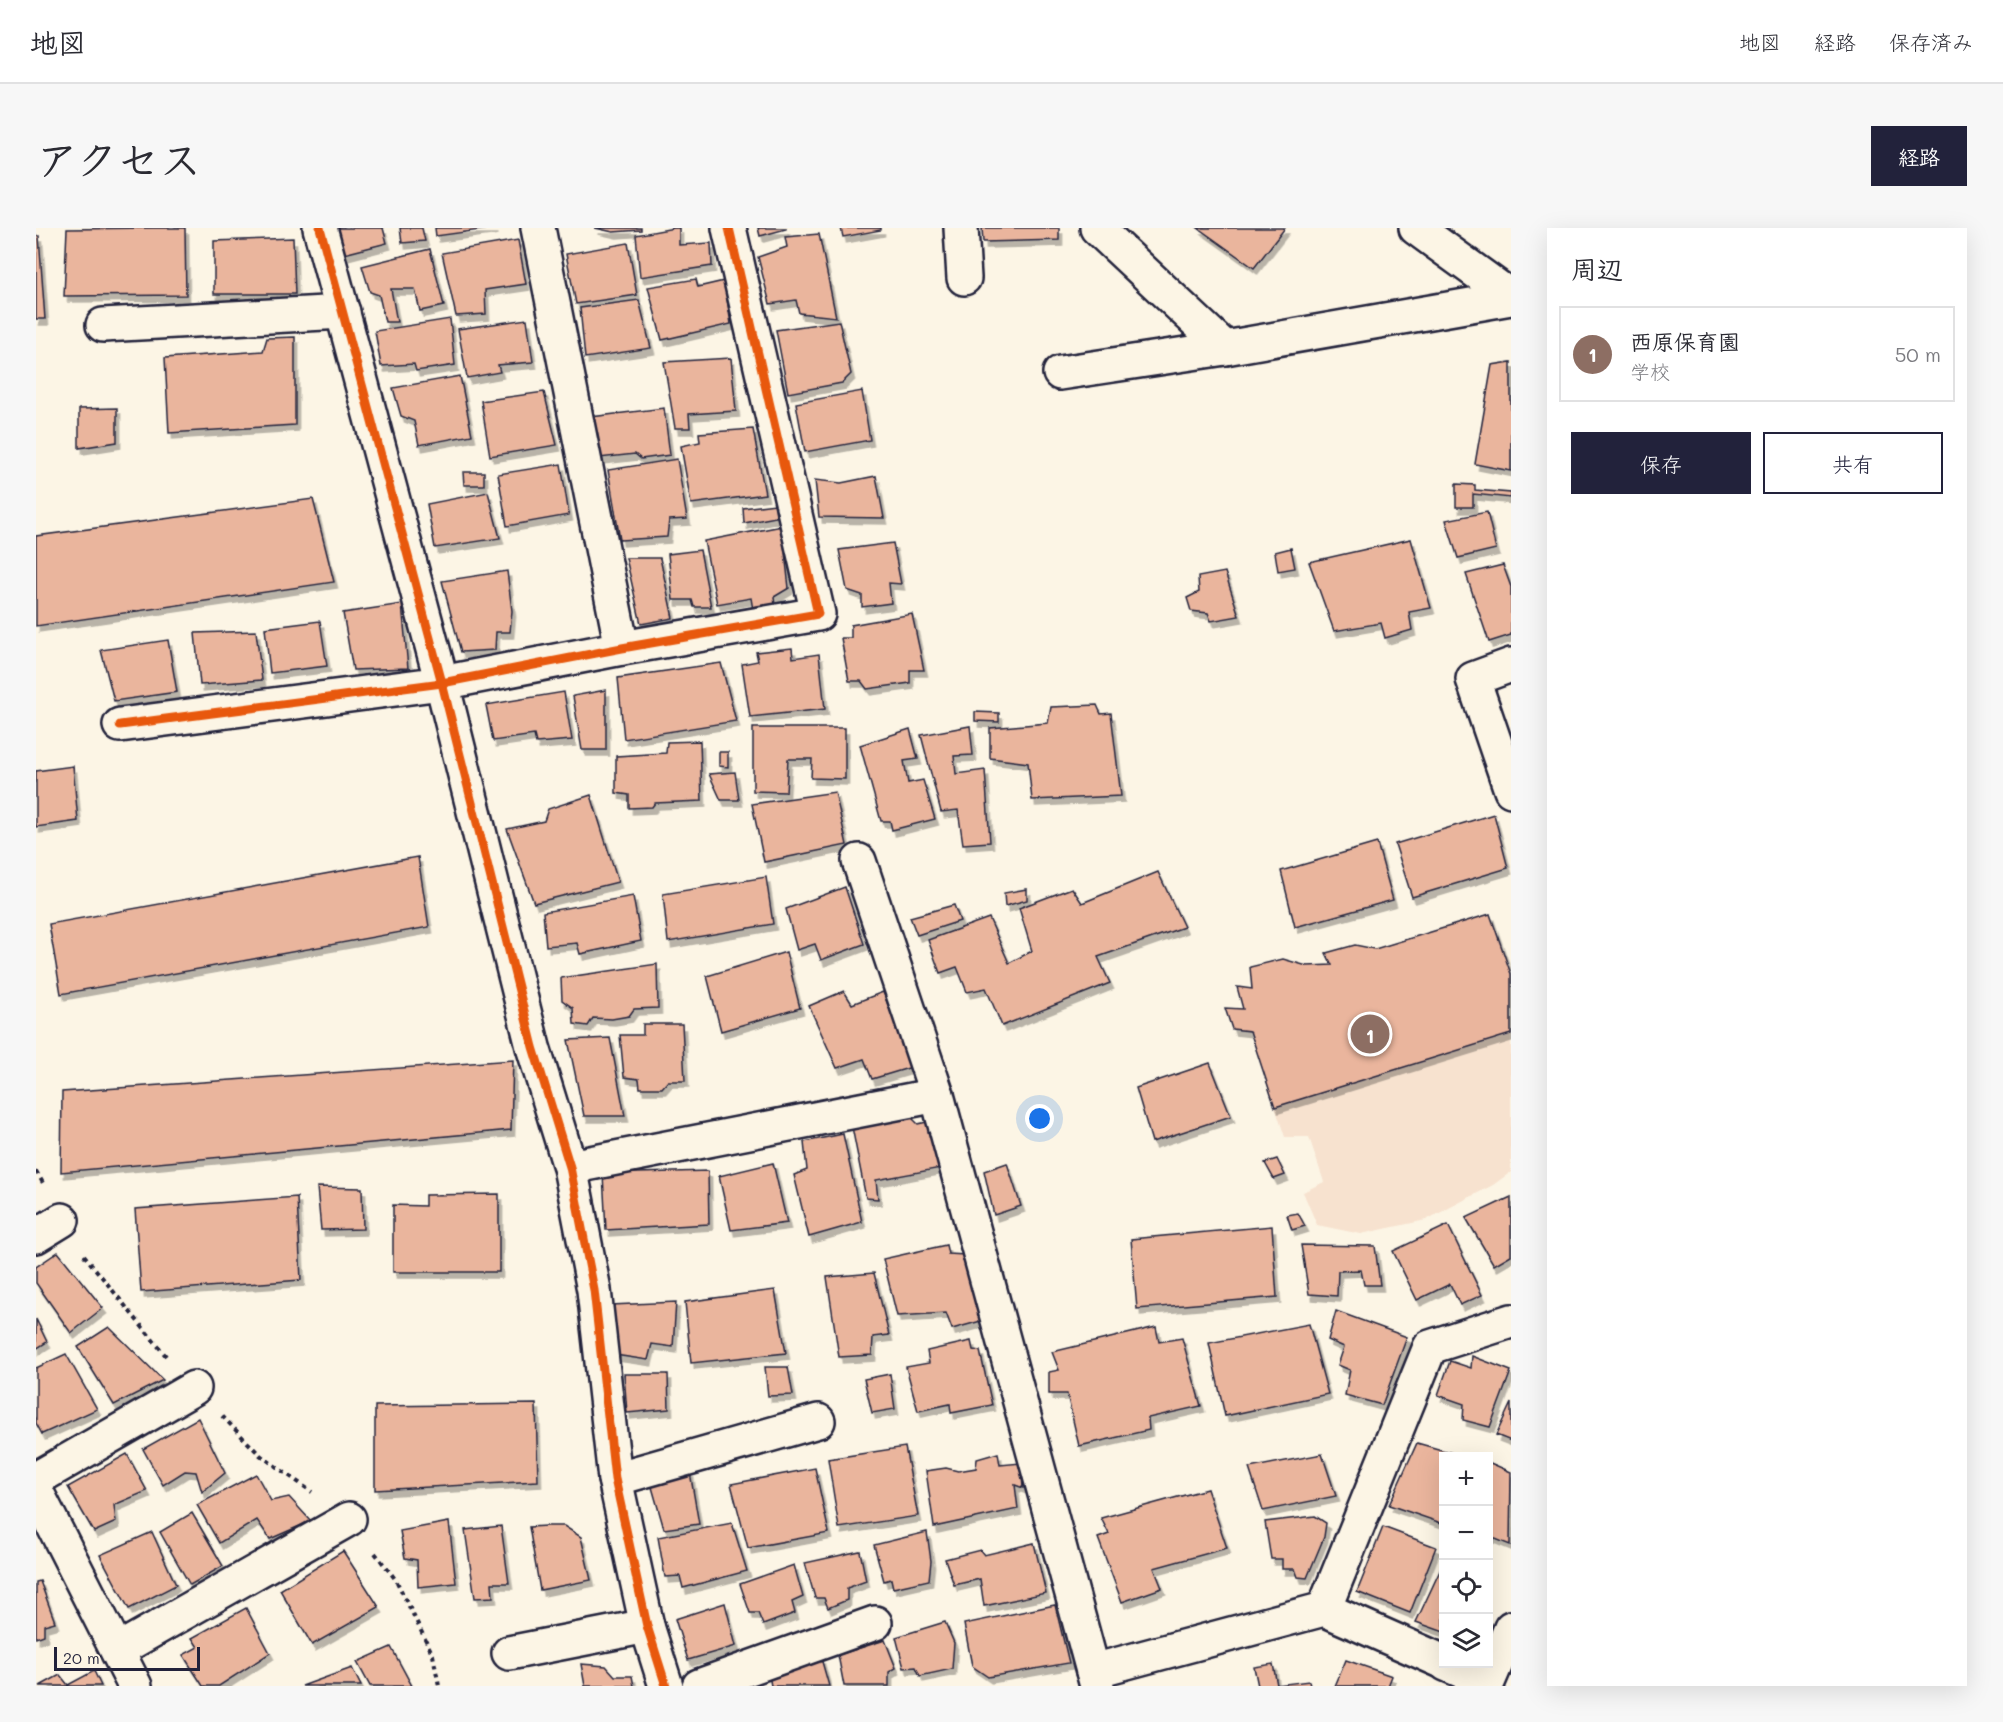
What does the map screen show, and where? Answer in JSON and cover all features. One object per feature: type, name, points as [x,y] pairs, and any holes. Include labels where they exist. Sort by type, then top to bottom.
[{"type":"street","points":[[320,228],[442,684],[533,1047],[570,1167],[594,1290],[615,1479],[646,1626],[666,1686]]},
{"type":"street","points":[[538,228],[622,648]]},
{"type":"street","points":[[120,725],[442,684],[622,648],[818,614],[729,228]]},
{"type":"street","points":[[961,228],[964,278]]},
{"type":"street","points":[[1097,228],[1225,348]]},
{"type":"street","points":[[1416,228],[1511,297]]},
{"type":"street","points":[[1060,373],[1225,348],[1511,297]]},
{"type":"street","points":[[103,325],[343,312]]},
{"type":"street","points":[[1511,665],[1473,679],[1511,790]]},
{"type":"street","points":[[859,861],[937,1095],[1095,1678],[1324,1610],[1439,1660]]},
{"type":"street","points":[[570,1167],[937,1095]]},
{"type":"street","points":[[1324,1610],[1430,1347],[1511,1320]]},
{"type":"street","points":[[36,1479],[194,1388]]},
{"type":"street","points":[[615,1479],[818,1421]]},
{"type":"street","points":[[36,1491],[135,1686]]},
{"type":"street","points":[[118,1650],[349,1519]]},
{"type":"street","points":[[699,1686],[875,1623]]},
{"type":"street","points":[[509,1653],[646,1626]]},
{"type":"street","points":[[1456,1668],[1488,1682],[1511,1628]]},
{"type":"path","points":[[36,1171],[49,1228],[87,1260],[174,1366],[260,1455],[343,1512],[349,1519],[396,1580],[433,1655],[439,1686]]},
{"type":"shaded area","points":[[1511,1034],[1511,1172],[1493,1185],[1426,1220],[1361,1234],[1317,1225],[1303,1192],[1324,1182],[1309,1137],[1285,1137],[1275,1107]]},
{"type":"building","points":[[185,228],[186,295],[64,296],[67,229]]},
{"type":"building","points":[[338,228],[383,228],[387,243],[344,254]]},
{"type":"building","points":[[400,228],[422,228],[425,241],[402,243]]},
{"type":"building","points":[[435,228],[495,228],[436,236]]},
{"type":"building","points":[[595,228],[641,228],[641,230],[613,232]]},
{"type":"building","points":[[679,228],[679,245],[711,243],[712,266],[640,277],[636,235]]},
{"type":"building","points":[[758,228],[786,228],[786,229],[760,236]]},
{"type":"building","points":[[841,228],[881,228],[881,230],[843,237]]},
{"type":"building","points":[[982,228],[1059,228],[1059,240],[983,242]]},
{"type":"building","points":[[1198,228],[1285,228],[1254,268]]},
{"type":"building","points":[[819,234],[836,317],[799,313],[796,300],[770,304],[758,257],[787,247],[785,237]]},
{"type":"building","points":[[36,236],[39,236],[45,319],[36,319]]},
{"type":"building","points":[[293,238],[295,294],[214,294],[214,241]]},
{"type":"building","points":[[518,240],[526,284],[485,290],[486,314],[456,316],[442,253]]},
{"type":"building","points":[[628,243],[637,295],[576,304],[566,254]]},
{"type":"building","points":[[430,249],[444,306],[420,311],[415,289],[391,289],[397,322],[385,322],[379,295],[370,292],[362,266]]},
{"type":"building","points":[[696,279],[698,287],[724,281],[731,324],[662,340],[648,287]]},
{"type":"building","points":[[639,300],[651,348],[585,358],[580,308]]},
{"type":"building","points":[[450,319],[455,365],[416,371],[414,364],[381,366],[375,331]]},
{"type":"building","points":[[527,319],[533,362],[498,365],[500,372],[467,378],[458,329]]},
{"type":"building","points":[[839,321],[851,374],[842,383],[788,393],[776,330]]},
{"type":"building","points":[[295,337],[295,425],[169,433],[165,358],[263,351],[267,338]]},
{"type":"building","points":[[731,358],[736,411],[689,414],[690,428],[675,428],[664,362]]},
{"type":"building","points":[[1511,362],[1511,471],[1475,464],[1492,365]]},
{"type":"building","points":[[460,376],[472,435],[419,445],[414,421],[401,416],[393,388]]},
{"type":"building","points":[[862,391],[870,440],[805,452],[796,403]]},
{"type":"building","points":[[544,392],[557,445],[490,456],[481,401]]},
{"type":"building","points":[[117,408],[117,442],[79,448],[79,409]]},
{"type":"building","points":[[664,408],[670,455],[641,459],[635,454],[599,458],[591,417]]},
{"type":"building","points":[[753,429],[765,494],[691,504],[681,446],[700,442],[699,433]]},
{"type":"building","points":[[677,459],[687,519],[669,520],[667,537],[620,540],[608,470]]},
{"type":"building","points":[[561,464],[569,515],[507,526],[498,474]]},
{"type":"building","points":[[463,472],[484,472],[484,485],[464,485]]},
{"type":"building","points":[[876,476],[884,518],[819,517],[815,480],[841,483]]},
{"type":"building","points":[[1456,484],[1475,485],[1475,490],[1511,493],[1511,498],[1473,494],[1473,507],[1456,507]]},
{"type":"building","points":[[488,492],[500,538],[435,548],[427,504]]},
{"type":"building","points":[[313,499],[334,582],[36,626],[36,536]]},
{"type":"building","points":[[775,504],[776,517],[744,523],[743,508]]},
{"type":"building","points":[[1487,512],[1496,549],[1458,558],[1446,520]]},
{"type":"building","points":[[782,526],[789,588],[774,597],[775,605],[753,610],[751,598],[717,604],[704,541]]},
{"type":"building","points":[[1411,539],[1431,608],[1409,612],[1412,630],[1385,638],[1381,623],[1334,631],[1309,562]]},
{"type":"building","points":[[893,543],[901,584],[889,583],[891,603],[862,607],[862,595],[847,590],[839,550]]},
{"type":"building","points":[[1291,548],[1295,568],[1278,571],[1275,552]]},
{"type":"building","points":[[700,550],[711,607],[694,607],[692,600],[673,600],[668,554]]},
{"type":"building","points":[[626,558],[660,558],[673,618],[641,624]]},
{"type":"building","points":[[1503,565],[1511,587],[1511,635],[1489,642],[1466,574]]},
{"type":"building","points":[[507,571],[512,611],[510,632],[496,632],[495,650],[461,652],[442,581]]},
{"type":"building","points":[[1225,572],[1239,616],[1211,621],[1208,613],[1191,611],[1187,598],[1199,592],[1198,577]]},
{"type":"building","points":[[402,604],[408,668],[353,670],[343,613]]},
{"type":"building","points":[[912,614],[924,670],[910,670],[910,683],[867,689],[861,681],[849,681],[841,638],[851,638],[851,625]]},
{"type":"building","points":[[320,621],[327,666],[270,673],[265,628]]},
{"type":"building","points":[[256,631],[262,680],[200,685],[195,633]]},
{"type":"building","points":[[168,640],[177,692],[114,701],[101,650]]},
{"type":"building","points":[[792,648],[793,658],[819,654],[825,709],[750,717],[742,664],[758,661],[756,652]]},
{"type":"building","points":[[721,663],[736,721],[624,739],[618,678]]},
{"type":"building","points":[[606,690],[606,750],[582,750],[573,696]]},
{"type":"building","points":[[564,692],[572,740],[536,743],[534,735],[493,741],[486,705]]},
{"type":"building","points":[[1097,705],[1101,714],[1111,713],[1121,796],[1032,800],[1028,763],[990,758],[990,728],[1048,723],[1051,707]]},
{"type":"building","points":[[975,712],[999,713],[999,722],[975,721]]},
{"type":"building","points":[[970,726],[973,755],[954,756],[956,774],[985,770],[990,842],[963,844],[958,810],[941,812],[921,735]]},
{"type":"building","points":[[753,728],[845,728],[845,779],[811,778],[812,759],[788,759],[786,792],[753,791]]},
{"type":"building","points":[[910,729],[918,759],[904,761],[908,783],[923,780],[935,819],[892,830],[890,821],[881,821],[860,745]]},
{"type":"building","points":[[700,741],[702,801],[655,803],[652,807],[629,808],[629,795],[616,793],[616,756],[666,753],[667,742]]},
{"type":"building","points":[[719,752],[728,752],[728,767],[719,766]]},
{"type":"building","points":[[73,766],[78,821],[36,827],[36,771]]},
{"type":"building","points":[[735,772],[739,800],[721,800],[709,774]]},
{"type":"building","points":[[835,792],[847,845],[764,862],[752,804]]},
{"type":"building","points":[[591,795],[618,882],[534,903],[507,829],[544,821],[548,809]]},
{"type":"building","points":[[1494,814],[1508,868],[1412,897],[1395,844]]},
{"type":"building","points":[[1377,843],[1393,900],[1295,927],[1281,871]]},
{"type":"building","points":[[418,857],[429,927],[61,994],[49,924]]},
{"type":"building","points":[[1158,872],[1184,927],[1098,957],[1110,983],[1002,1026],[986,988],[967,992],[957,967],[940,973],[928,940],[989,918],[1009,963],[1032,951],[1019,908],[1072,888],[1082,903]]},
{"type":"building","points":[[766,877],[773,924],[668,942],[663,894]]},
{"type":"building","points":[[845,887],[864,944],[821,960],[815,944],[797,950],[786,909]]},
{"type":"building","points":[[1027,889],[1027,900],[1005,906],[1004,893]]},
{"type":"building","points":[[633,896],[641,941],[580,954],[577,943],[546,946],[543,912]]},
{"type":"building","points":[[954,905],[960,921],[917,935],[910,917]]},
{"type":"building","points":[[1490,914],[1511,974],[1511,1034],[1275,1107],[1250,1031],[1232,1029],[1225,1008],[1243,1009],[1237,987],[1252,989],[1250,967],[1283,959],[1307,966],[1332,965],[1326,953],[1355,945],[1375,949]]},
{"type":"building","points":[[786,952],[800,1008],[721,1031],[707,976]]},
{"type":"building","points":[[657,964],[658,1008],[634,1009],[629,1016],[612,1019],[593,1018],[588,1026],[574,1024],[573,1008],[562,1000],[561,978]]},
{"type":"building","points":[[844,991],[852,1004],[883,992],[912,1067],[872,1079],[864,1059],[837,1068],[809,1006]]},
{"type":"building","points":[[643,1024],[682,1024],[685,1081],[668,1081],[662,1088],[640,1088],[639,1079],[624,1077],[620,1035],[643,1035]]},
{"type":"building","points":[[610,1038],[625,1116],[584,1116],[568,1040]]},
{"type":"building","points":[[513,1060],[511,1130],[61,1172],[62,1092]]},
{"type":"building","points":[[1210,1063],[1231,1116],[1152,1142],[1136,1088]]},
{"type":"building","points":[[912,1118],[918,1124],[932,1121],[941,1168],[876,1180],[878,1199],[866,1198],[852,1127]]},
{"type":"building","points":[[843,1134],[862,1222],[809,1237],[794,1175],[807,1170],[804,1142]]},
{"type":"building","points":[[1277,1159],[1285,1175],[1274,1179],[1265,1163]]},
{"type":"building","points":[[773,1163],[787,1223],[731,1230],[719,1176]]},
{"type":"building","points":[[1007,1163],[1021,1206],[994,1215],[984,1171]]},
{"type":"building","points":[[708,1171],[709,1224],[606,1230],[603,1174]]},
{"type":"building","points":[[317,1187],[362,1188],[363,1229],[321,1230]]},
{"type":"building","points":[[499,1194],[499,1272],[393,1272],[393,1205],[425,1206],[425,1195]]},
{"type":"building","points":[[297,1197],[301,1280],[141,1292],[135,1209]]},
{"type":"building","points":[[1511,1197],[1511,1255],[1494,1265],[1466,1218]]},
{"type":"building","points":[[1298,1213],[1305,1226],[1292,1230],[1287,1215]]},
{"type":"building","points":[[1448,1225],[1482,1295],[1460,1305],[1450,1284],[1417,1300],[1393,1251]]},
{"type":"building","points":[[1272,1226],[1277,1297],[1137,1309],[1131,1239]]},
{"type":"building","points":[[946,1245],[948,1254],[966,1255],[981,1321],[952,1329],[946,1313],[897,1316],[883,1259]]},
{"type":"building","points":[[1301,1245],[1375,1246],[1380,1285],[1364,1285],[1361,1270],[1338,1271],[1337,1296],[1309,1294]]},
{"type":"building","points":[[58,1252],[103,1308],[71,1333],[36,1283],[36,1267]]},
{"type":"building","points":[[874,1273],[889,1335],[873,1337],[872,1355],[839,1357],[827,1277]]},
{"type":"building","points":[[775,1290],[786,1353],[691,1363],[685,1302]]},
{"type":"building","points":[[676,1302],[673,1347],[652,1344],[648,1360],[615,1355],[611,1305]]},
{"type":"building","points":[[1336,1311],[1407,1337],[1382,1405],[1345,1395],[1350,1370],[1338,1365],[1344,1347],[1328,1340]]},
{"type":"building","points":[[36,1319],[47,1342],[36,1349]]},
{"type":"building","points":[[1309,1324],[1328,1394],[1225,1416],[1209,1343]]},
{"type":"building","points":[[109,1327],[163,1380],[114,1405],[78,1347]]},
{"type":"building","points":[[1156,1327],[1159,1342],[1182,1338],[1201,1406],[1148,1418],[1149,1430],[1079,1446],[1067,1394],[1049,1394],[1049,1372],[1059,1370],[1052,1352]]},
{"type":"building","points":[[971,1341],[973,1350],[980,1351],[992,1405],[951,1413],[950,1404],[918,1411],[906,1367],[929,1363],[927,1351]]},
{"type":"building","points":[[66,1354],[97,1409],[42,1434],[36,1423],[36,1368]]},
{"type":"building","points":[[1472,1356],[1511,1371],[1490,1427],[1463,1420],[1464,1404],[1438,1395],[1450,1361],[1471,1368]]},
{"type":"building","points":[[765,1367],[788,1367],[793,1395],[768,1396]]},
{"type":"building","points":[[624,1374],[668,1374],[669,1409],[627,1413]]},
{"type":"building","points":[[890,1374],[895,1409],[872,1413],[864,1379]]},
{"type":"building","points":[[1511,1403],[1511,1441],[1496,1435]]},
{"type":"building","points":[[536,1404],[538,1481],[375,1490],[375,1406]]},
{"type":"building","points":[[198,1418],[225,1473],[202,1492],[196,1472],[185,1471],[163,1485],[143,1449]]},
{"type":"building","points":[[1417,1443],[1449,1452],[1439,1452],[1439,1522],[1389,1505]]},
{"type":"building","points":[[905,1447],[918,1516],[839,1528],[828,1459]]},
{"type":"building","points":[[998,1453],[1000,1465],[1021,1463],[1023,1488],[1015,1485],[1018,1509],[934,1527],[926,1471],[946,1468],[958,1471],[976,1468],[977,1459]]},
{"type":"building","points":[[127,1454],[147,1491],[114,1505],[116,1522],[94,1532],[68,1487]]},
{"type":"building","points":[[1322,1454],[1336,1496],[1263,1511],[1249,1468]]},
{"type":"building","points":[[1493,1464],[1511,1472],[1510,1545],[1493,1538]]},
{"type":"building","points":[[815,1468],[829,1533],[748,1548],[731,1484]]},
{"type":"building","points":[[690,1472],[699,1524],[664,1529],[650,1480]]},
{"type":"building","points":[[256,1474],[271,1501],[289,1497],[311,1521],[270,1539],[257,1520],[219,1543],[197,1505]]},
{"type":"building","points":[[1207,1489],[1227,1548],[1154,1568],[1162,1588],[1122,1602],[1098,1538],[1109,1534],[1101,1518]]},
{"type":"building","points":[[192,1513],[223,1566],[190,1585],[160,1532]]},
{"type":"building","points":[[1315,1516],[1326,1523],[1324,1537],[1307,1578],[1298,1577],[1295,1569],[1282,1569],[1282,1559],[1271,1559],[1265,1522]]},
{"type":"building","points":[[449,1522],[456,1583],[418,1587],[417,1560],[405,1558],[400,1531]]},
{"type":"building","points":[[732,1523],[747,1571],[683,1588],[680,1576],[665,1577],[658,1537]]},
{"type":"building","points":[[501,1526],[509,1583],[492,1583],[493,1597],[475,1598],[465,1530]]},
{"type":"building","points":[[564,1526],[581,1537],[591,1580],[540,1590],[529,1527]]},
{"type":"building","points":[[1383,1527],[1436,1547],[1410,1613],[1357,1592]]},
{"type":"building","points":[[152,1532],[176,1585],[129,1609],[100,1555]]},
{"type":"building","points":[[927,1532],[931,1561],[929,1580],[893,1588],[891,1579],[884,1581],[874,1545]]},
{"type":"building","points":[[1034,1543],[1046,1593],[984,1606],[980,1579],[954,1585],[945,1559],[980,1550],[984,1555]]},
{"type":"building","points":[[343,1551],[379,1607],[312,1645],[280,1590]]},
{"type":"building","points":[[860,1551],[866,1581],[847,1588],[847,1600],[828,1608],[824,1598],[815,1598],[805,1563]]},
{"type":"building","points":[[794,1565],[803,1597],[792,1602],[795,1613],[763,1625],[758,1613],[750,1613],[740,1584]]},
{"type":"building","points":[[1439,1573],[1439,1630],[1416,1622]]},
{"type":"building","points":[[40,1581],[55,1622],[44,1625],[44,1635],[36,1638],[36,1582]]},
{"type":"building","points":[[725,1603],[736,1646],[688,1660],[675,1619]]},
{"type":"building","points":[[1055,1605],[1069,1663],[988,1677],[972,1666],[964,1624]]},
{"type":"building","points":[[246,1608],[270,1653],[219,1686],[203,1686],[183,1655],[198,1647],[192,1638]]},
{"type":"building","points":[[945,1622],[954,1643],[952,1669],[920,1676],[916,1667],[904,1668],[896,1637]]},
{"type":"building","points":[[885,1640],[896,1668],[889,1672],[889,1686],[844,1686],[838,1655]]},
{"type":"building","points":[[391,1647],[412,1686],[370,1686],[357,1662]]},
{"type":"building","points":[[821,1658],[829,1686],[771,1686],[769,1675]]},
{"type":"building","points":[[1346,1660],[1392,1676],[1388,1686],[1335,1686]]},
{"type":"building","points":[[581,1664],[606,1666],[615,1676],[632,1676],[634,1686],[585,1686]]},
{"type":"building","points":[[1273,1664],[1277,1685],[1309,1681],[1310,1686],[1258,1686],[1254,1667]]},
{"type":"building","points":[[352,1668],[361,1686],[302,1686]]},
{"type":"building","points":[[94,1671],[101,1686],[40,1686],[60,1675],[68,1685]]},
{"type":"cycle path","points":[[320,228],[442,683],[533,1047],[570,1167],[594,1290],[615,1479],[647,1626],[666,1686]]},
{"type":"cycle path","points":[[120,725],[442,683],[622,648],[818,614],[729,228]]},
{"type":"place","name":"西原保育園","points":[[1370,1034]]}]
